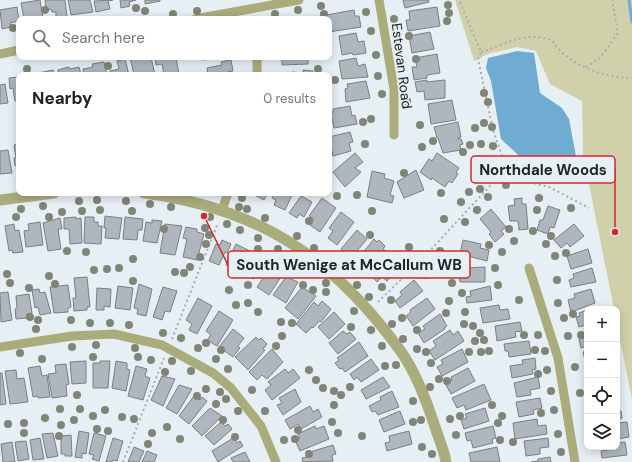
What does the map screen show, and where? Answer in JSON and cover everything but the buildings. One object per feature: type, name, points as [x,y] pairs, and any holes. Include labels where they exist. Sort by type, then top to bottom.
[{"type":"street","points":[[212,16],[299,0]]},
{"type":"street","name":"Estevan Road","points":[[379,0],[394,89],[394,135]]},
{"type":"street","points":[[252,9],[253,16]]},
{"type":"street","points":[[0,54],[16,51]]},
{"type":"street","points":[[257,60],[257,72]]},
{"type":"street","points":[[0,200],[31,196]]},
{"type":"street","points":[[164,196],[178,198],[222,210],[260,225],[296,247],[329,272],[361,302],[402,354],[425,396],[446,462]]},
{"type":"street","points":[[222,210],[227,196]]},
{"type":"street","points":[[530,268],[558,358],[576,462]]},
{"type":"street","points":[[0,347],[72,336],[114,334],[162,345],[213,373],[231,388],[261,426],[276,462]]},
{"type":"path","points":[[378,302],[426,255],[500,174],[502,156],[494,130],[478,59],[481,52],[459,0]]},
{"type":"path","points":[[586,67],[600,58],[618,33],[612,0]]},
{"type":"path","points":[[481,52],[507,44],[522,36],[539,36],[552,40],[558,50],[569,59],[586,67],[615,78],[632,78]]},
{"type":"path","points":[[500,174],[548,187],[589,208]]},
{"type":"path","points":[[170,343],[218,223]]},
{"type":"path","points":[[123,462],[164,358]]},
{"type":"green space","points":[[455,0],[632,0],[632,400],[620,340],[620,306],[613,306],[583,155],[582,101],[550,84],[536,51],[517,47],[488,54],[474,61]]},
{"type":"water","points":[[517,51],[534,53],[540,93],[562,108],[569,119],[579,172],[573,183],[533,169],[501,139],[491,81],[486,68],[488,58]]},
{"type":"waterway","points":[[629,0],[632,22]]},
{"type":"place","name":"South Wenige at McCallum WB","points":[[204,216]]},
{"type":"place","name":"Northdale Woods","points":[[615,232]]}]
